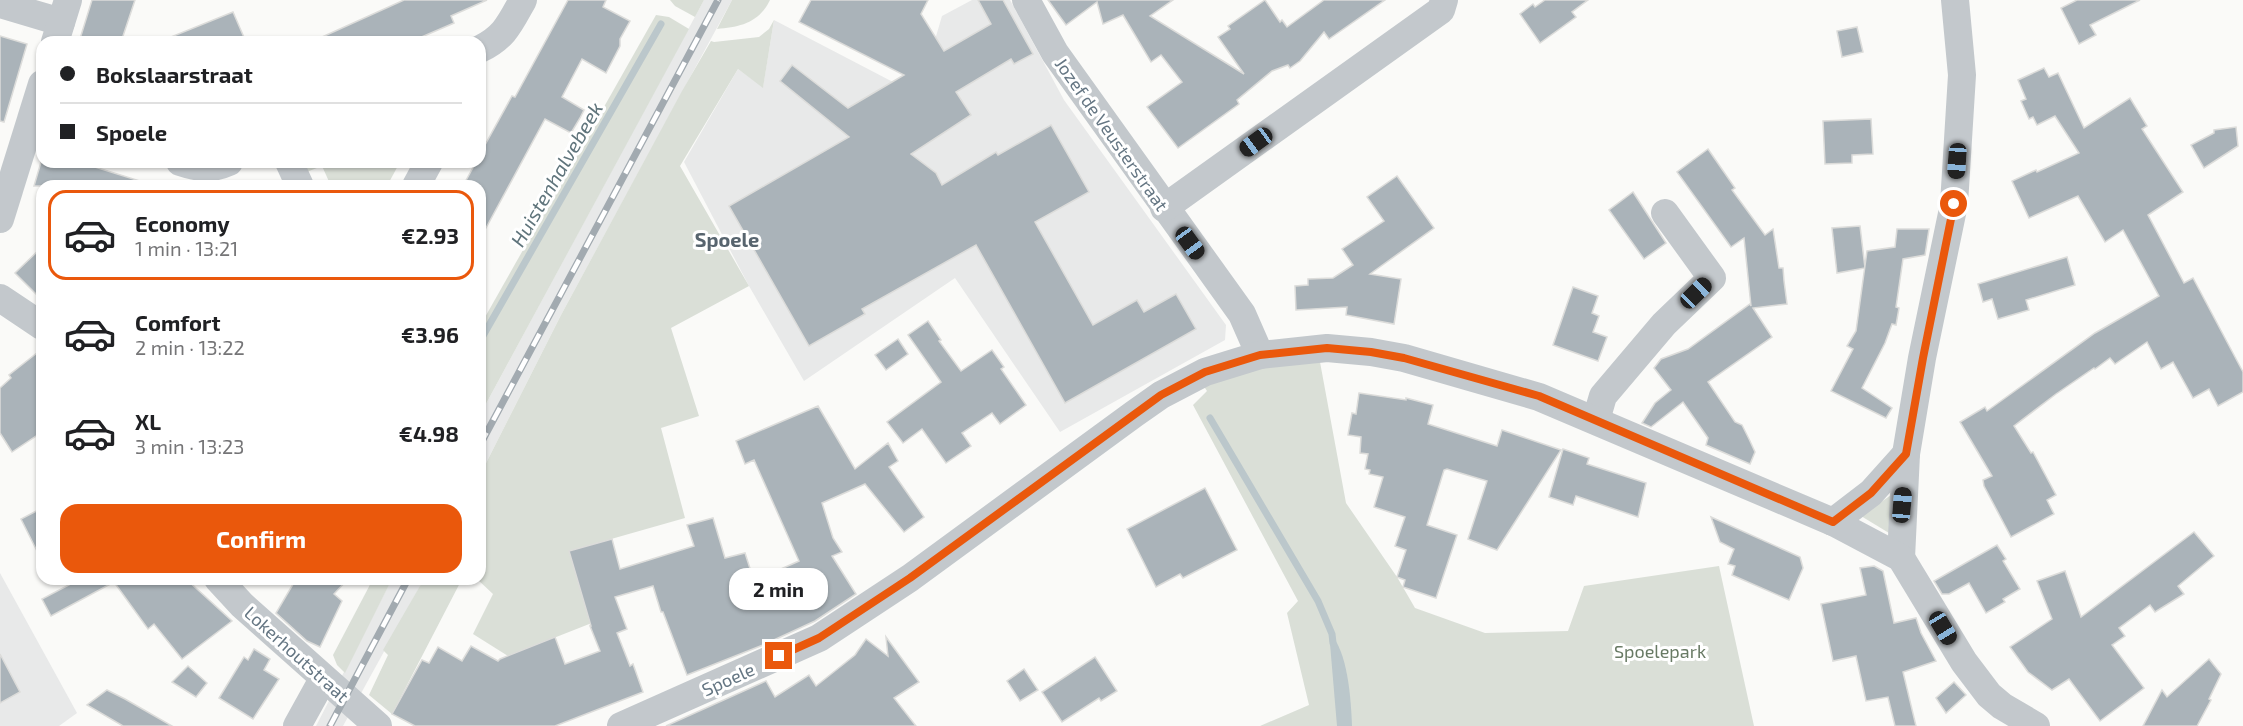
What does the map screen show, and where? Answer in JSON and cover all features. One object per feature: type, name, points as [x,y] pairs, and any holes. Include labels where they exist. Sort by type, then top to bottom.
[{"type":"street","points":[[487,46],[504,32],[523,0]]},
{"type":"street","name":"Jozef de Veusterstraat","points":[[1026,0],[1055,53],[1242,314],[1260,355]]},
{"type":"street","points":[[1164,208],[1441,10],[1444,0]]},
{"type":"street","points":[[1955,0],[1962,75],[1954,204],[1906,454],[1901,558],[1964,662],[1989,694],[2036,726]]},
{"type":"street","points":[[0,4],[61,21]]},
{"type":"street","points":[[0,219],[36,119]]},
{"type":"street","points":[[1596,420],[1603,396],[1664,324],[1712,278],[1665,213]]},
{"type":"street","points":[[0,298],[36,322]]},
{"type":"street","name":"Spoele","points":[[621,726],[819,638],[910,578],[1161,395],[1205,372],[1260,355],[1327,348],[1371,352],[1404,358],[1539,396],[1833,522],[1901,558]]},
{"type":"street","points":[[1833,522],[1871,493],[1906,454]]},
{"type":"street","name":"Lokerhoutstraat","points":[[224,585],[242,605],[323,679],[378,726]]},
{"type":"street","points":[[297,726],[323,679]]},
{"type":"shaded area","points":[[704,0],[732,0],[561,315],[486,463],[486,404]]},
{"type":"shaded area","points":[[972,0],[1010,0],[1064,100],[1226,325],[1225,340],[1060,432],[955,278],[804,381],[749,286],[684,162],[738,69],[763,87],[774,20],[893,82],[929,60],[942,16]]},
{"type":"shaded area","points":[[0,573],[77,713],[59,726],[0,726]]},
{"type":"shaded area","points":[[389,585],[421,585],[343,726],[316,726]]},
{"type":"shaded area","points":[[1329,632],[1335,640],[1344,663],[1352,726],[1337,726]]},
{"type":"green space","points":[[670,0],[704,0],[695,17],[675,6]]},
{"type":"green space","points":[[732,0],[770,0],[766,8],[754,19],[741,25],[717,29]]},
{"type":"green space","points":[[656,15],[669,17],[689,29],[486,404],[486,315]]},
{"type":"green space","points":[[774,20],[763,88],[738,69],[680,166],[749,286],[671,328],[699,416],[661,428],[685,518],[569,551],[585,605],[607,617],[508,656],[473,634],[493,594],[483,585],[486,585],[486,463],[561,315],[711,41],[759,37],[769,29]]},
{"type":"green space","points":[[302,168],[317,168],[304,173]]},
{"type":"green space","points":[[323,168],[397,168],[390,180],[328,180]]},
{"type":"green space","name":"Spoelepark","points":[[1282,362],[1320,362],[1346,503],[1397,577],[1415,608],[1485,633],[1568,631],[1584,586],[1719,566],[1754,726],[1260,726],[1309,705],[1287,613],[1298,601],[1193,405],[1207,391],[1203,385]]},
{"type":"green space","points":[[1894,493],[1889,533],[1861,516]]},
{"type":"green space","points":[[370,585],[389,585],[345,673],[337,665],[333,655]]},
{"type":"green space","points":[[421,585],[459,585],[392,714],[369,695],[388,655],[383,650]]},
{"type":"building","points":[[92,0],[135,0],[123,36],[81,36]]},
{"type":"building","points":[[404,0],[487,0],[451,16],[454,23],[424,36],[324,36]]},
{"type":"building","points":[[568,0],[606,0],[603,7],[630,21],[606,73],[582,59],[562,97],[584,110],[580,118],[571,133],[545,119],[486,228],[486,180],[466,180],[473,168],[486,168],[486,143],[512,96],[515,97]]},
{"type":"building","points":[[811,0],[928,0],[921,14],[944,51],[991,24],[978,0],[1003,0],[1033,54],[1014,64],[1011,59],[956,92],[971,115],[911,154],[936,173],[942,185],[996,152],[998,155],[1051,125],[1089,192],[1035,222],[1093,325],[1137,300],[1144,312],[1176,294],[1196,329],[1065,403],[976,245],[862,309],[865,314],[809,346],[729,206],[849,137],[780,81],[792,65],[848,108],[904,75],[799,22]]},
{"type":"building","points":[[1048,0],[1173,0],[1150,16],[1244,74],[1218,37],[1230,29],[1228,26],[1265,0],[1280,22],[1282,20],[1287,27],[1324,0],[1385,0],[1329,39],[1324,32],[1300,61],[1290,68],[1288,65],[1272,71],[1237,100],[1239,104],[1178,148],[1147,107],[1182,82],[1161,55],[1151,62],[1123,15],[1103,24],[1097,2],[1066,25]]},
{"type":"building","points":[[1545,0],[1588,0],[1572,12],[1576,17],[1540,43],[1520,14],[1533,4],[1535,7]]},
{"type":"building","points":[[2077,0],[2140,0],[2090,25],[2096,35],[2079,44],[2061,8]]},
{"type":"building","points":[[233,12],[243,36],[173,36]]},
{"type":"building","points":[[1857,27],[1863,52],[1842,57],[1837,31]]},
{"type":"building","points":[[0,36],[27,44],[4,122],[0,121]]},
{"type":"building","points":[[2044,68],[2049,77],[2058,73],[2084,128],[2130,98],[2147,126],[2142,129],[2183,192],[2148,215],[2184,283],[2193,278],[2243,372],[2243,392],[2218,406],[2209,389],[2193,398],[2173,362],[2161,369],[2147,342],[2115,364],[2110,358],[2094,368],[2014,426],[2031,453],[2033,452],[2056,495],[2047,500],[2054,514],[2011,537],[1984,486],[1983,480],[1992,476],[1960,422],[1985,407],[1987,411],[2095,333],[2159,296],[2123,230],[2105,242],[2078,196],[2029,218],[2012,181],[2079,153],[2055,116],[2037,125],[2033,117],[2029,119],[2021,101],[2026,99],[2018,80]]},
{"type":"building","points":[[1871,119],[1873,154],[1852,155],[1852,163],[1825,164],[1823,121]]},
{"type":"building","points":[[2236,127],[2238,146],[2204,168],[2191,145],[2214,133],[2214,130]]},
{"type":"building","points":[[1708,149],[1735,188],[1732,190],[1765,235],[1773,229],[1779,268],[1783,268],[1787,304],[1753,308],[1772,337],[1708,382],[1735,422],[1742,425],[1755,452],[1750,464],[1706,445],[1708,438],[1683,402],[1651,427],[1642,423],[1655,403],[1671,390],[1654,368],[1661,359],[1688,349],[1750,304],[1751,306],[1744,238],[1731,247],[1677,172]]},
{"type":"building","points":[[39,168],[98,168],[137,180],[36,180],[36,186],[34,186]]},
{"type":"building","points":[[1397,176],[1434,228],[1370,274],[1401,279],[1394,324],[1346,315],[1347,307],[1296,310],[1295,286],[1308,285],[1308,279],[1333,278],[1353,265],[1342,249],[1384,221],[1367,197]]},
{"type":"building","points":[[1633,192],[1666,243],[1644,259],[1609,210]]},
{"type":"building","points":[[1860,226],[1865,268],[1837,273],[1832,228]]},
{"type":"building","points":[[1897,229],[1929,229],[1925,255],[1903,259],[1896,307],[1899,308],[1896,325],[1892,324],[1862,388],[1892,408],[1886,418],[1831,391],[1853,349],[1847,346],[1856,331],[1867,251],[1895,247]]},
{"type":"building","points":[[36,253],[36,294],[15,273]]},
{"type":"building","points":[[2067,257],[2075,285],[2026,300],[2029,310],[1998,319],[1992,299],[1983,302],[1978,284]]},
{"type":"building","points":[[1573,287],[1598,296],[1592,313],[1599,316],[1593,332],[1607,337],[1598,361],[1553,345]]},
{"type":"building","points":[[928,321],[941,340],[939,341],[961,371],[992,350],[1004,367],[1001,369],[1026,405],[1000,424],[992,413],[962,433],[971,446],[946,463],[922,429],[903,443],[887,422],[941,382],[908,335]]},
{"type":"building","points":[[898,339],[908,354],[886,370],[875,355]]},
{"type":"building","points":[[36,354],[36,436],[12,452],[0,433],[0,388],[11,378],[9,375]]},
{"type":"building","points":[[1359,393],[1406,400],[1406,398],[1433,405],[1428,424],[1497,446],[1502,430],[1561,450],[1497,550],[1468,539],[1487,481],[1444,470],[1427,525],[1457,535],[1436,598],[1403,587],[1405,580],[1397,577],[1406,550],[1395,546],[1405,517],[1374,507],[1383,477],[1369,474],[1370,470],[1365,469],[1368,454],[1360,453],[1361,437],[1348,435],[1352,413],[1356,414]]},
{"type":"building","points":[[818,406],[855,469],[888,443],[898,461],[889,467],[924,517],[904,532],[865,484],[822,503],[833,538],[842,552],[832,556],[856,594],[815,621],[763,645],[687,675],[663,612],[661,612],[653,586],[615,597],[627,629],[617,633],[630,666],[633,664],[643,692],[555,726],[415,726],[392,714],[422,660],[429,663],[438,647],[462,661],[471,646],[498,661],[555,637],[565,664],[600,651],[590,626],[569,551],[612,539],[620,569],[694,546],[687,525],[713,518],[725,558],[745,553],[754,581],[799,561],[754,460],[745,464],[736,441]]},
{"type":"building","points":[[1563,449],[1589,458],[1587,464],[1646,483],[1638,517],[1576,496],[1573,505],[1549,497]]},
{"type":"building","points":[[1205,488],[1237,550],[1183,578],[1180,574],[1156,587],[1127,529]]},
{"type":"building","points":[[36,511],[36,549],[21,519]]},
{"type":"building","points":[[1711,517],[1800,557],[1803,568],[1789,600],[1732,575],[1735,566],[1728,564],[1734,549],[1720,542]]},
{"type":"building","points":[[2194,532],[2214,556],[2178,586],[2184,594],[2155,612],[2150,605],[2119,628],[2125,636],[2112,645],[2144,688],[2100,721],[2069,679],[2052,690],[2028,672],[2010,647],[2052,619],[2037,581],[2065,571],[2081,617]]},
{"type":"building","points":[[1997,545],[2006,559],[2003,561],[2020,589],[2003,599],[2005,602],[1986,613],[1969,583],[1949,594],[1942,594],[1934,581]]},
{"type":"building","points":[[1874,566],[1883,571],[1894,623],[1916,618],[1936,661],[1903,672],[1916,726],[1895,726],[1888,697],[1866,701],[1856,656],[1833,661],[1821,604],[1866,595],[1860,568]]},
{"type":"building","points":[[69,585],[108,585],[51,616],[42,599]]},
{"type":"building","points":[[116,585],[193,585],[232,621],[182,659],[154,624],[148,629]]},
{"type":"building","points":[[292,585],[342,585],[334,594],[342,601],[320,647],[307,641],[276,613]]},
{"type":"building","points":[[886,637],[919,682],[894,698],[916,726],[666,726],[766,681],[775,697],[809,675],[816,686],[855,655],[866,639],[888,656]]},
{"type":"building","points":[[254,649],[270,659],[264,670],[279,679],[253,719],[219,698],[244,657],[248,660]]},
{"type":"building","points":[[0,654],[20,692],[0,703]]},
{"type":"building","points":[[1095,657],[1117,691],[1101,701],[1099,698],[1062,722],[1042,692]]},
{"type":"building","points":[[2209,659],[2221,674],[2209,699],[2211,700],[2197,726],[2143,726],[2162,690],[2167,697]]},
{"type":"building","points":[[188,666],[207,683],[196,697],[172,682]]},
{"type":"building","points":[[1024,669],[1038,690],[1020,701],[1007,681]]},
{"type":"building","points":[[1954,682],[1966,695],[1946,713],[1936,698]]},
{"type":"building","points":[[107,690],[172,726],[123,726],[87,705]]},
{"type":"waterway","name":"Huistenhalvebeek","points":[[486,330],[661,24]]},
{"type":"waterway","points":[[1210,418],[1318,601],[1332,634],[1333,643]]},
{"type":"railway","points":[[486,434],[718,0]]},
{"type":"railway","points":[[330,726],[405,585]]},
{"type":"district","name":"Spoele","points":[[727,239]]},
{"type":"route","points":[[779,656],[819,638],[910,578],[1161,395],[1205,372],[1260,355],[1282,351],[1327,348],[1371,352],[1404,358],[1539,396],[1833,522],[1871,493],[1906,454],[1954,204]]}]
